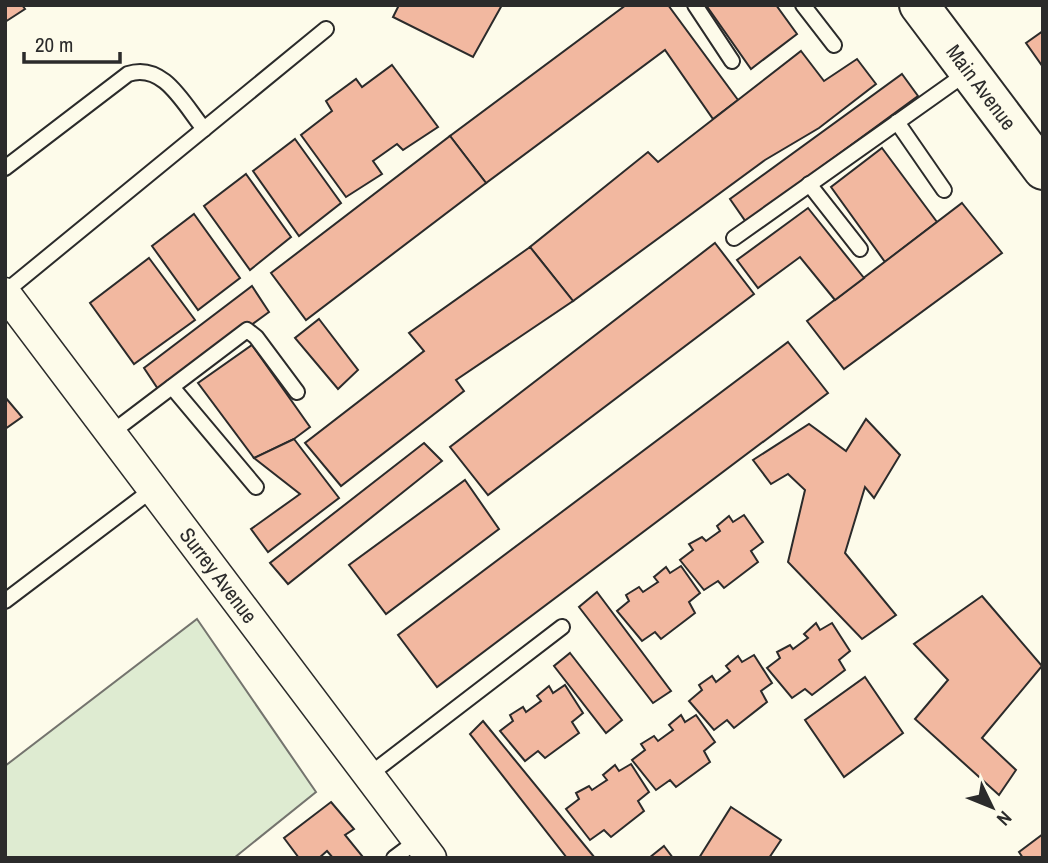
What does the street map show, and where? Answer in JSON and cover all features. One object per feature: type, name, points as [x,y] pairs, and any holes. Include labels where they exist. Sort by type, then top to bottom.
[{"type":"street","name":"Main Avenue","points":[[919,5],[1043,170]]},
{"type":"street","name":"Surrey Avenue","points":[[5,292],[424,849]]},
{"type":"lane","points":[[695,5],[732,61]]},
{"type":"lane","points":[[803,5],[834,45]]},
{"type":"lane","points":[[5,292],[326,29]]},
{"type":"lane","points":[[5,168],[128,74],[142,69],[156,73],[204,130]]},
{"type":"lane","points":[[734,238],[969,72]]},
{"type":"lane","points":[[897,122],[944,190]]},
{"type":"lane","points":[[809,184],[860,249]]},
{"type":"lane","points":[[111,433],[247,330],[256,337],[298,392]]},
{"type":"lane","points":[[172,387],[256,486]]},
{"type":"lane","points":[[5,601],[153,489]]},
{"type":"lane","points":[[369,775],[562,627]]},
{"type":"lane","points":[[394,858],[424,849]]},
{"type":"green space","points":[[197,619],[316,792],[234,858],[5,858],[5,766]]},
{"type":"building","points":[[5,5],[22,5],[25,9],[5,22]]},
{"type":"building","points":[[399,5],[502,5],[473,57],[393,17]]},
{"type":"building","points":[[626,5],[668,5],[738,100],[713,119],[665,50],[486,183],[450,136]]},
{"type":"building","points":[[706,5],[776,5],[797,34],[751,69]]},
{"type":"building","points":[[1043,31],[1043,67],[1026,43]]},
{"type":"building","points":[[801,51],[824,81],[857,59],[876,84],[819,128],[765,160],[573,301],[530,247],[648,152],[658,162]]},
{"type":"building","points":[[392,65],[438,127],[403,150],[397,144],[373,161],[382,174],[346,197],[301,135],[332,111],[326,101],[356,79],[362,87]]},
{"type":"building","points":[[902,74],[918,96],[746,222],[730,199]]},
{"type":"building","points":[[450,136],[486,183],[306,320],[271,273]]},
{"type":"building","points":[[295,139],[341,203],[299,236],[253,171]]},
{"type":"building","points":[[882,148],[937,222],[885,262],[831,187]]},
{"type":"building","points":[[246,174],[291,237],[250,270],[204,206]]},
{"type":"building","points":[[962,203],[1002,253],[844,369],[807,321]]},
{"type":"building","points":[[808,208],[864,278],[835,300],[800,257],[758,288],[737,260]]},
{"type":"building","points":[[194,214],[240,278],[198,310],[152,246]]},
{"type":"building","points":[[715,243],[754,294],[488,495],[450,447]]},
{"type":"building","points":[[530,247],[573,301],[456,380],[464,391],[341,486],[305,443],[424,351],[409,333]]},
{"type":"building","points":[[149,258],[195,320],[134,364],[90,303]]},
{"type":"building","points":[[252,286],[269,312],[160,392],[144,368]]},
{"type":"building","points":[[319,319],[358,370],[338,389],[295,338]]},
{"type":"building","points":[[788,342],[828,393],[437,687],[398,635]]},
{"type":"building","points":[[252,345],[310,427],[294,439],[254,458],[198,383]]},
{"type":"building","points":[[5,397],[22,417],[5,429]]},
{"type":"building","points":[[866,419],[900,455],[874,498],[865,487],[845,553],[896,615],[862,639],[788,562],[805,490],[788,474],[771,484],[753,460],[809,424],[846,451]]},
{"type":"building","points":[[294,439],[339,498],[268,552],[251,529],[300,494],[254,458]]},
{"type":"building","points":[[424,443],[442,461],[288,584],[270,563]]},
{"type":"building","points":[[465,480],[499,529],[386,614],[349,565]]},
{"type":"building","points":[[744,515],[763,542],[751,551],[758,562],[724,588],[718,581],[704,590],[680,560],[693,550],[689,544],[702,537],[706,541],[720,531],[717,526],[729,516],[733,522]]},
{"type":"building","points":[[681,566],[700,593],[689,602],[695,613],[661,639],[655,632],[642,641],[617,611],[629,601],[626,595],[639,587],[643,592],[658,582],[654,577],[666,567],[670,573]]},
{"type":"building","points":[[597,592],[671,691],[653,703],[579,607]]},
{"type":"building","points":[[982,596],[1042,666],[982,738],[1016,770],[999,795],[915,719],[948,680],[914,644]]},
{"type":"building","points":[[816,623],[820,630],[832,623],[850,651],[839,660],[845,670],[812,695],[805,689],[792,698],[767,668],[780,658],[777,652],[790,645],[793,649],[808,638],[804,634]]},
{"type":"building","points":[[570,653],[622,720],[606,733],[554,666]]},
{"type":"building","points":[[754,655],[772,683],[761,691],[767,702],[734,728],[727,720],[714,730],[689,701],[702,690],[699,685],[712,676],[716,682],[730,671],[726,666],[738,656],[742,662]]},
{"type":"building","points":[[865,677],[903,733],[844,777],[805,720]]},
{"type":"building","points":[[565,685],[583,713],[572,722],[579,733],[545,758],[538,751],[525,761],[500,731],[513,721],[510,715],[523,707],[526,712],[541,701],[537,696],[549,686],[553,693]]},
{"type":"building","points":[[681,715],[685,722],[696,715],[715,742],[704,751],[710,762],[676,787],[670,780],[656,790],[632,760],[645,750],[641,744],[654,736],[658,741],[673,730],[669,725]]},
{"type":"building","points":[[483,721],[595,858],[567,858],[470,734]]},
{"type":"building","points":[[631,764],[649,792],[638,801],[644,811],[611,837],[604,830],[590,840],[566,809],[579,799],[576,793],[589,786],[592,790],[607,780],[603,775],[615,765],[619,771]]},
{"type":"building","points":[[331,802],[354,829],[345,835],[363,857],[333,858],[327,851],[319,858],[299,858],[284,838]]},
{"type":"building","points":[[731,807],[781,840],[769,858],[699,858]]},
{"type":"building","points":[[1043,834],[1043,858],[1023,858],[1019,852]]},
{"type":"building","points":[[664,846],[673,858],[649,858]]}]
